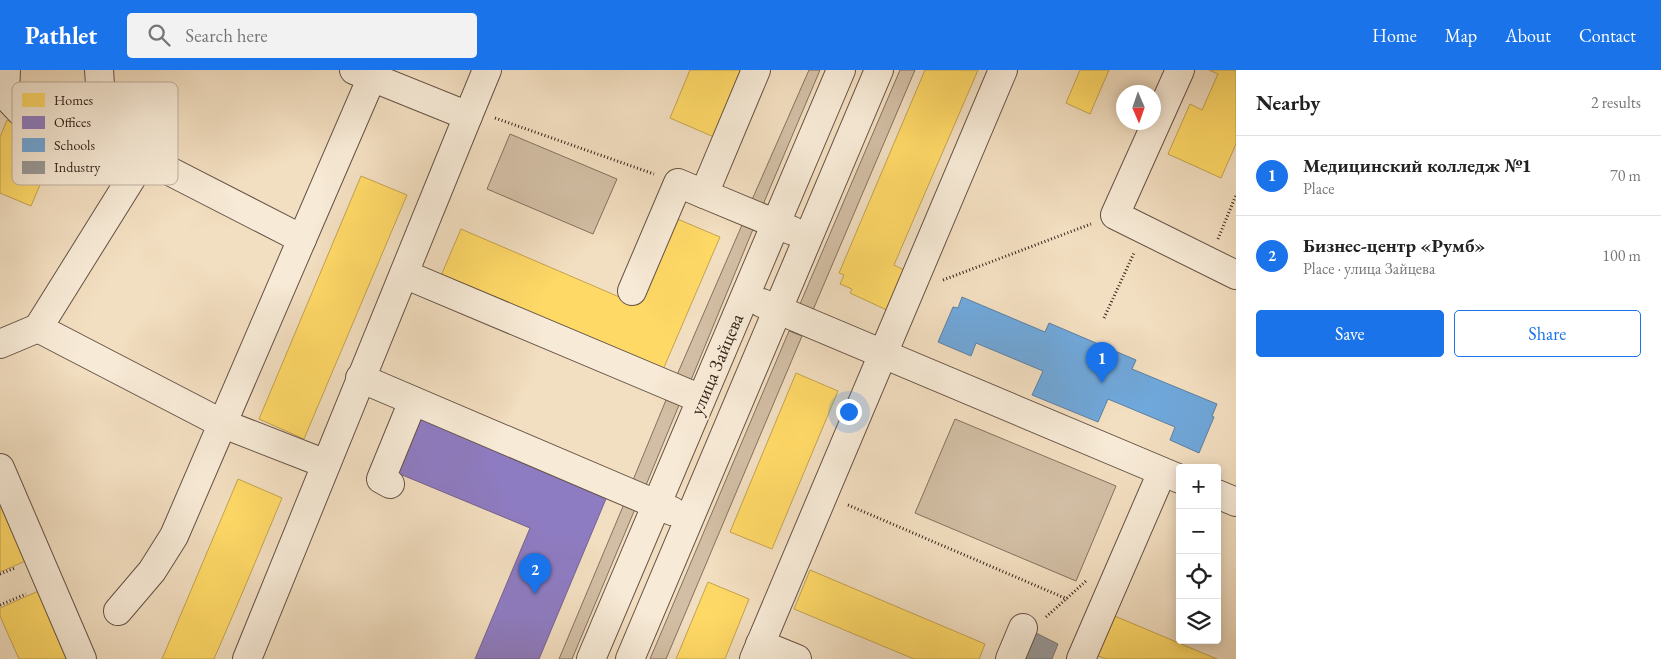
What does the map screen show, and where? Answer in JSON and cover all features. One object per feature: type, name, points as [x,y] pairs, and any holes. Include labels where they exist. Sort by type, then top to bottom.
[{"type":"street","points":[[247,659],[487,70]]},
{"type":"street","points":[[704,194],[756,70]]},
{"type":"street","name":"улица Зайцева","points":[[591,659],[841,70]]},
{"type":"street","name":"улица Зайцева","points":[[630,659],[879,70]]},
{"type":"street","points":[[797,659],[757,651],[1003,70]]},
{"type":"street","points":[[1180,70],[1116,215],[1236,275]]},
{"type":"street","points":[[118,611],[152,571],[174,536],[221,423],[302,239],[367,73],[468,116]]},
{"type":"street","points":[[4,87],[12,99]]},
{"type":"street","points":[[178,175],[302,239]]},
{"type":"street","points":[[632,291],[678,183],[808,238]]},
{"type":"street","points":[[0,344],[38,328],[127,185]]},
{"type":"street","points":[[404,274],[701,399]]},
{"type":"street","points":[[745,296],[1171,475],[1117,576],[1082,659]]},
{"type":"street","points":[[38,328],[221,423],[326,464]]},
{"type":"street","points":[[360,378],[689,518]]},
{"type":"street","points":[[390,484],[382,479],[413,401]]},
{"type":"street","points":[[0,468],[82,659]]},
{"type":"street","points":[[1221,496],[1236,502]]},
{"type":"street","points":[[1010,659],[1023,628]]},
{"type":"path","points":[[468,116],[499,118],[678,183]]},
{"type":"path","points":[[1208,262],[1236,195]]},
{"type":"path","points":[[909,293],[1116,215]]},
{"type":"path","points":[[1104,318],[1145,230]]},
{"type":"path","points":[[823,494],[1067,600]]},
{"type":"path","points":[[1023,628],[1046,617],[1067,600],[1090,577],[1102,569],[1117,576]]},
{"type":"shaded area","points":[[809,70],[820,70],[762,207],[751,202]]},
{"type":"shaded area","points":[[900,70],[915,70],[813,310],[800,304]]},
{"type":"shaded area","points":[[510,134],[617,179],[593,234],[487,189]]},
{"type":"shaded area","points":[[745,218],[756,222],[691,380],[677,375]]},
{"type":"shaded area","points":[[789,331],[802,336],[666,659],[650,659]]},
{"type":"shaded area","points":[[666,400],[679,405],[644,490],[631,485]]},
{"type":"shaded area","points":[[955,419],[1116,486],[1076,581],[915,513]]},
{"type":"shaded area","points":[[624,504],[635,509],[572,659],[559,659]]},
{"type":"building: Homes","points":[[690,70],[742,70],[714,137],[670,118]]},
{"type":"building: Homes","points":[[925,70],[978,70],[894,265],[908,272],[891,312],[850,293],[852,289],[840,284],[844,275],[839,273]]},
{"type":"building: Homes","points":[[1080,70],[1109,70],[1090,114],[1066,103]]},
{"type":"building: Homes","points":[[1209,70],[1236,70],[1236,144],[1221,178],[1168,154],[1190,104],[1202,110],[1218,74]]},
{"type":"building: Homes","points":[[7,120],[12,122],[12,185],[40,185],[31,206],[0,193],[0,137]]},
{"type":"building: Homes","points":[[361,176],[407,195],[304,439],[259,419]]},
{"type":"building: Homes","points":[[675,218],[720,237],[662,372],[440,278],[461,229],[638,305]]},
{"type":"building: Homes","points":[[796,373],[838,391],[772,549],[730,532]]},
{"type":"building: Homes","points":[[238,479],[282,498],[244,589],[214,659],[162,659]]},
{"type":"building: Homes","points":[[0,495],[28,560],[0,572]]},
{"type":"building: Homes","points":[[810,570],[985,644],[979,659],[914,659],[794,609]]},
{"type":"building: Homes","points":[[708,582],[749,599],[725,659],[676,659]]},
{"type":"building: Homes","points":[[43,589],[73,659],[19,659],[0,616],[0,608]]},
{"type":"building: Homes","points":[[1110,614],[1176,642],[1176,644],[1181,644],[1217,659],[1106,659],[1093,654]]},
{"type":"building: Offices","points":[[419,415],[608,494],[539,659],[475,659],[530,528],[395,472]]},
{"type":"building: Schools","points":[[962,297],[1045,332],[1049,323],[1136,360],[1132,369],[1217,404],[1212,416],[1214,417],[1199,453],[1170,440],[1175,427],[1108,399],[1098,422],[1032,395],[1043,371],[976,343],[971,356],[938,342],[953,307],[958,308]]},
{"type":"building: Industry","points":[[1036,633],[1058,644],[1052,659],[1025,659]]},
{"type":"place","name":"Медицинский колледж №1","points":[[1102,383]]},
{"type":"place","name":"Бизнес-центр «Румб»","points":[[535,594]]}]
